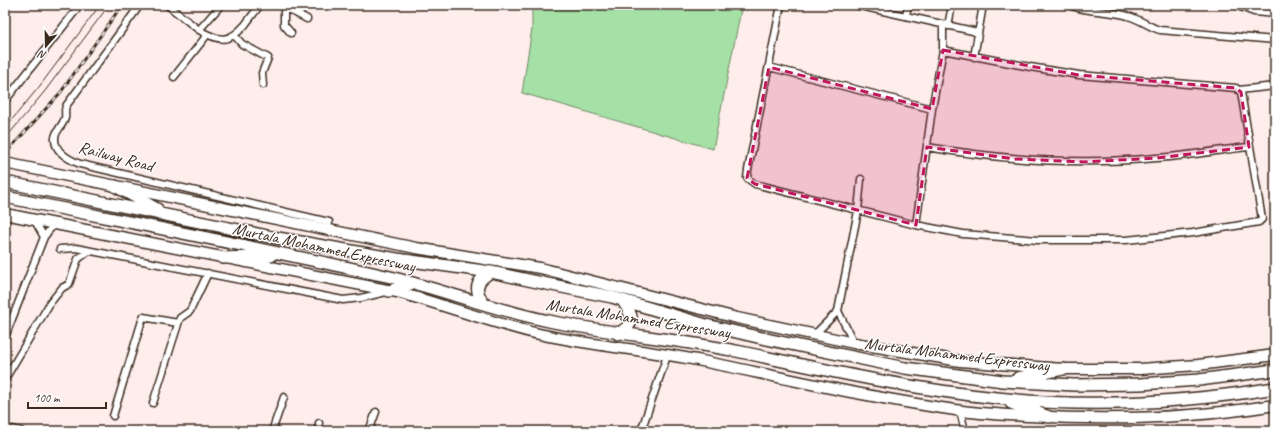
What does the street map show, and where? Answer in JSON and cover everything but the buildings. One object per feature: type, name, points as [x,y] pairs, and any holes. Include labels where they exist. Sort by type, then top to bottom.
[{"type":"highway","name":"Murtala Mohammed Expressway","points":[[5,163],[416,248],[546,269],[695,308],[814,335],[960,361],[1063,370],[1140,369],[1198,365],[1275,355]]},
{"type":"highway","name":"Murtala Mohammed Expressway","points":[[7,182],[168,216],[374,255],[490,272],[623,301],[706,324],[797,346],[905,368],[1003,381],[1074,385],[1140,384],[1199,380],[1275,370]]},
{"type":"highway","points":[[115,186],[168,216]]},
{"type":"highway","name":"Murtala Mohammed Expressway","points":[[5,196],[413,283],[525,316],[618,334],[741,352],[817,369],[901,385],[999,398],[1074,403],[1141,402],[1201,397],[1275,388]]},
{"type":"highway","name":"Murtala Mohammed Expressway","points":[[5,214],[389,291],[436,303],[482,319],[538,334],[700,361],[845,391],[960,411],[1049,417],[1142,418],[1275,405]]},
{"type":"highway","points":[[223,258],[287,256]]},
{"type":"highway","points":[[484,304],[478,295],[478,283],[482,277],[490,272]]},
{"type":"highway","points":[[389,291],[413,283]]},
{"type":"highway","points":[[618,334],[630,326],[632,320],[632,315],[623,301]]},
{"type":"highway","points":[[1003,381],[1063,370]]},
{"type":"highway","points":[[999,398],[1049,417]]},
{"type":"street","points":[[5,100],[80,5]]},
{"type":"street","name":"Railway Road","points":[[140,5],[66,106],[65,119],[55,138],[57,146],[61,152],[70,160],[80,164],[329,222],[328,229]]},
{"type":"street","points":[[167,5],[207,35],[224,40],[235,36],[260,5]]},
{"type":"street","points":[[199,30],[221,5]]},
{"type":"street","points":[[781,5],[747,178],[755,184],[858,211],[916,225],[963,234],[1038,240],[1126,240],[1193,233],[1259,222],[1262,219],[1239,90]]},
{"type":"street","points":[[856,5],[978,34]]},
{"type":"street","points":[[906,16],[908,5]]},
{"type":"street","points":[[916,225],[926,147],[945,25],[952,5]]},
{"type":"street","points":[[974,57],[983,5]]},
{"type":"street","points":[[1069,5],[1082,9],[1130,16],[1150,28],[1160,30],[1275,40]]},
{"type":"street","points":[[1235,5],[1254,12],[1275,14]]},
{"type":"street","points":[[282,6],[307,19]]},
{"type":"street","points":[[282,6],[284,25],[291,33]]},
{"type":"street","points":[[174,77],[207,35]]},
{"type":"street","points":[[235,36],[242,44],[268,58],[262,73],[263,85]]},
{"type":"street","points":[[942,50],[974,57],[1079,74],[1239,90],[1275,86]]},
{"type":"street","points":[[769,68],[932,109]]},
{"type":"street","points":[[926,147],[967,154],[1008,158],[1084,162],[1157,158],[1249,147]]},
{"type":"street","points":[[814,335],[838,311],[858,211],[861,179]]},
{"type":"street","points":[[35,220],[44,237]]},
{"type":"street","points":[[5,337],[44,237],[54,224]]},
{"type":"street","points":[[60,249],[68,248],[89,251],[343,300],[361,298],[389,291]]},
{"type":"street","points":[[5,379],[50,303],[62,288],[69,284],[78,259],[89,251]]},
{"type":"street","points":[[153,403],[180,318],[190,311],[208,274]]},
{"type":"street","points":[[838,311],[854,343]]},
{"type":"street","points":[[112,416],[143,317],[178,323]]},
{"type":"street","points":[[641,431],[667,356]]},
{"type":"street","points":[[272,431],[284,397]]},
{"type":"street","points":[[960,411],[966,431]]},
{"type":"street","points":[[369,431],[376,412]]},
{"type":"street","points":[[318,431],[319,423]]},
{"type":"street","points":[[10,431],[21,431]]},
{"type":"highlighted area","points":[[943,50],[1079,75],[1236,88],[1241,92],[1249,147],[1157,158],[1084,162],[1015,159],[927,147],[916,225],[755,184],[747,178],[769,67],[932,109]]},
{"type":"green space","points":[[532,5],[742,5],[713,149],[522,93],[532,28]]},
{"type":"tram line","points":[[5,128],[39,87],[100,5]]},
{"type":"tram line","points":[[5,139],[45,91],[109,5]]},
{"type":"railway","points":[[5,154],[61,92],[122,5]]}]
